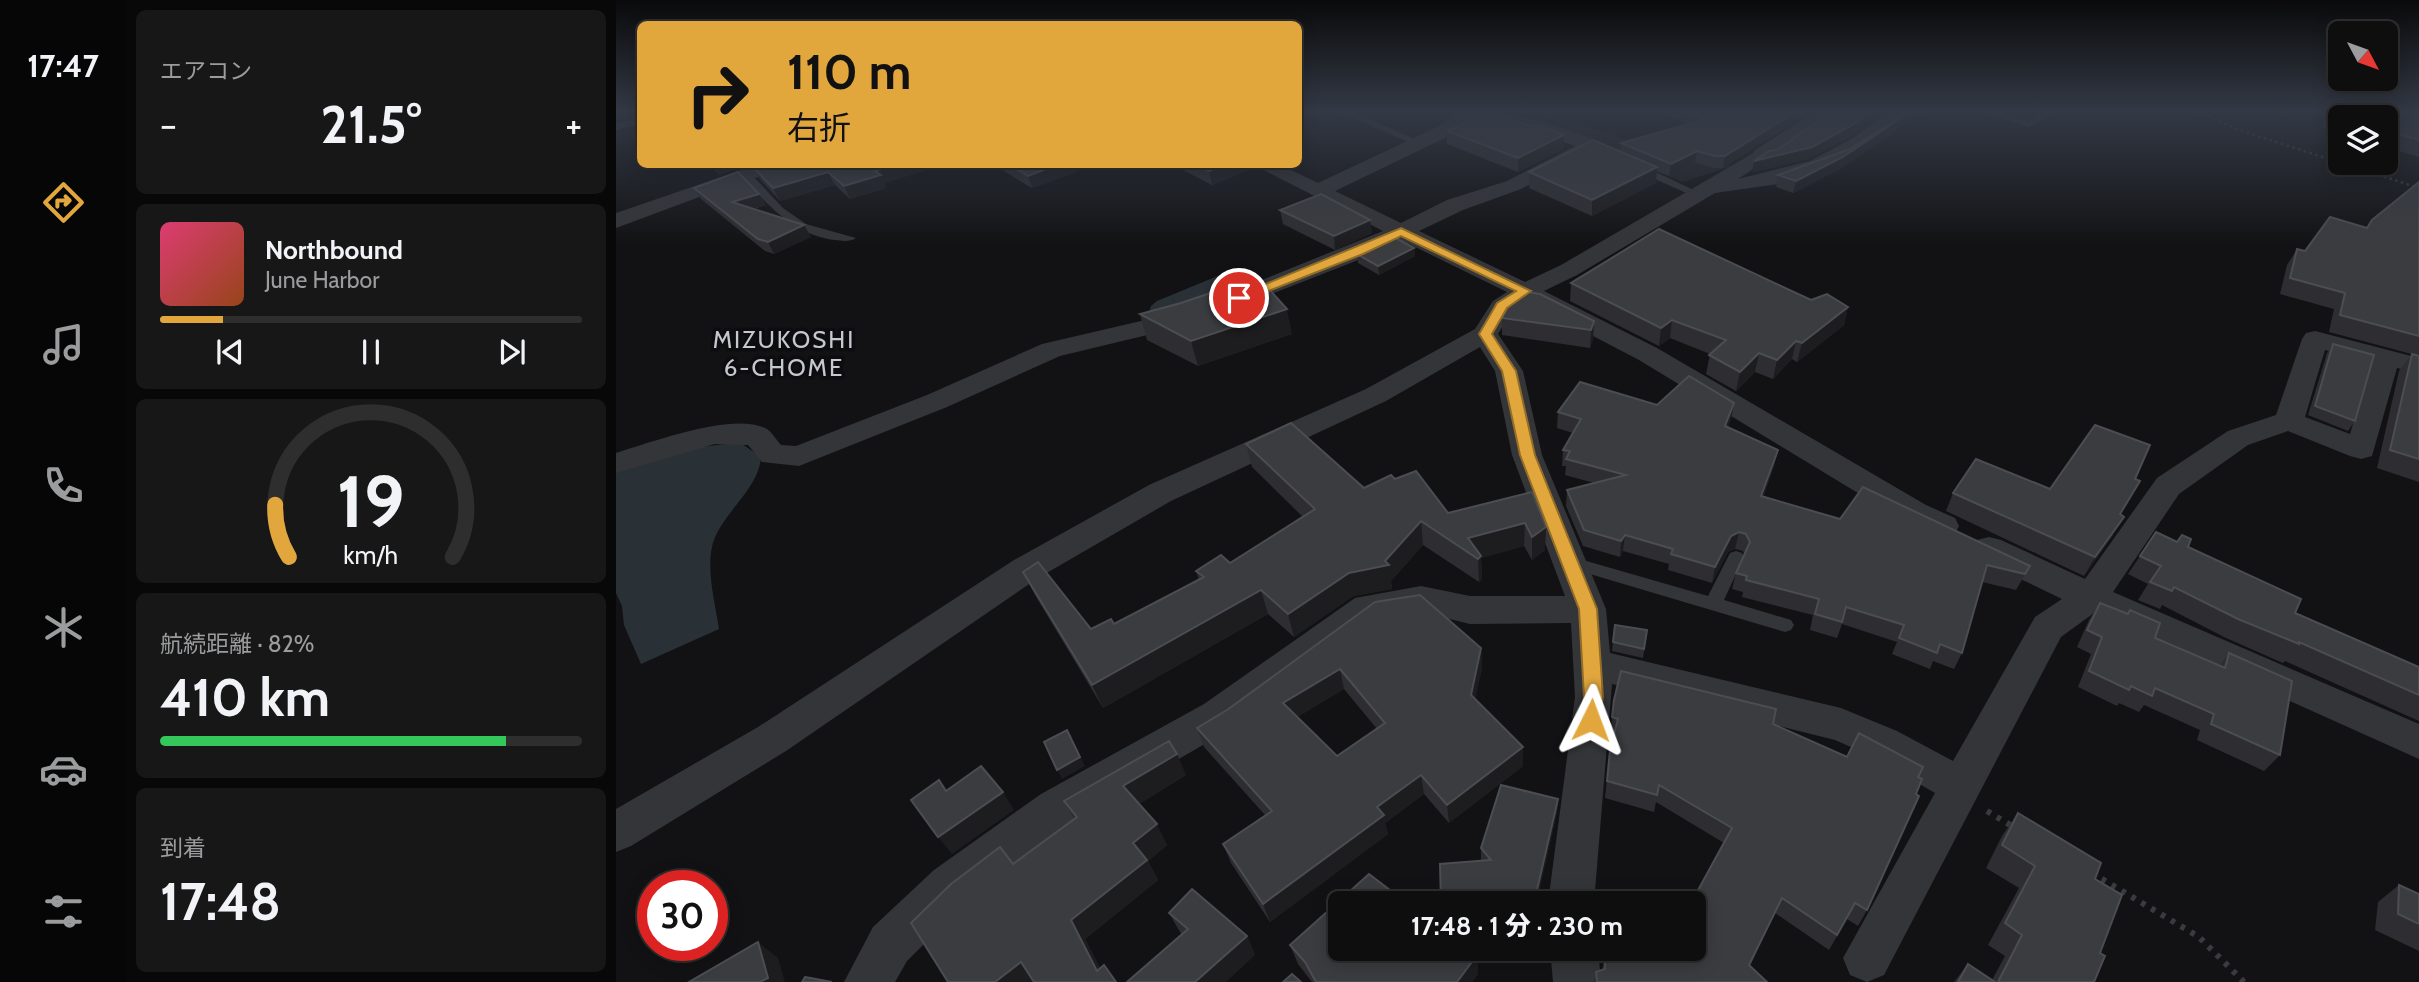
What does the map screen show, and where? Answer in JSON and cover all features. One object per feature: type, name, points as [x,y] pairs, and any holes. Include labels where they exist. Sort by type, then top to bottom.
[{"type":"street","points":[[1319,191],[1392,156]]},
{"type":"street","points":[[616,463],[714,434],[757,436],[773,455],[799,456],[937,401],[1051,349],[1178,321],[1358,252],[1455,205],[1514,185],[1571,156]]},
{"type":"street","points":[[616,832],[772,739],[1026,569],[1160,493],[1376,395],[1485,334],[1502,306],[1525,291],[1569,270],[1763,156]]},
{"type":"street","points":[[1701,192],[1787,178],[1838,156]]},
{"type":"street","points":[[711,168],[738,177]]},
{"type":"street","points":[[616,220],[769,168]]},
{"type":"street","points":[[1270,168],[1525,291],[1648,354],[1915,513],[2091,597],[2419,742]]},
{"type":"street","points":[[1485,334],[1509,371],[1527,455],[1588,609],[1594,697],[1572,891]]},
{"type":"street","points":[[2290,421],[2315,339],[2419,366]]},
{"type":"street","points":[[1867,958],[2048,627],[2091,597],[2168,486],[2238,438],[2290,421],[2361,449],[2386,358]]},
{"type":"street","points":[[868,982],[890,944],[950,886],[1056,808],[1218,716],[1368,608],[1421,599],[1470,610],[1588,609]]},
{"type":"street","points":[[1591,664],[1840,725],[1883,743],[1960,790]]},
{"type":"street","points":[[1575,961],[1577,982]]},
{"type":"lane","points":[[1623,162],[1701,192]]},
{"type":"lane","points":[[738,177],[779,213],[800,226],[826,237],[850,238]]},
{"type":"lane","points":[[1713,604],[1735,557]]},
{"type":"lane","points":[[1569,562],[1785,625]]},
{"type":"path","points":[[2319,156],[2419,188]]},
{"type":"path","points":[[1960,790],[2027,834]]},
{"type":"path","points":[[2084,869],[2199,937],[2244,982]]},
{"type":"shaded area","points":[[1617,156],[1704,156],[1732,166],[1683,182]]},
{"type":"shaded area","points":[[1225,273],[1247,283],[1148,316],[1151,306],[1157,301]]},
{"type":"shaded area","points":[[742,444],[761,457],[755,478],[720,527],[712,547],[711,583],[719,629],[641,664],[624,625],[622,606],[616,593],[616,470],[702,447]]},
{"type":"building","points":[[1561,156],[1631,156],[1657,167],[1592,200],[1529,172]]},
{"type":"building","points":[[1652,156],[1687,156],[1671,164]]},
{"type":"building","points":[[1762,156],[1775,156],[1754,161]]},
{"type":"building","points":[[1831,156],[1845,156],[1796,181],[1778,175]]},
{"type":"building","points":[[754,168],[885,168],[875,171],[881,175],[844,186],[828,172],[773,188]]},
{"type":"building","points":[[1015,168],[1049,168],[1028,176]]},
{"type":"building","points":[[738,172],[759,194],[732,202],[804,225],[768,242],[758,239],[694,188]]},
{"type":"building","points":[[2419,182],[2419,336],[2340,315],[2345,293],[2290,278],[2297,249],[2305,251],[2330,217],[2367,228],[2372,220]]},
{"type":"building","points":[[1321,194],[1370,220],[1334,236],[1280,210]]},
{"type":"building","points":[[1659,229],[1811,300],[1827,294],[1848,307],[1802,343],[1796,341],[1777,360],[1759,353],[1740,372],[1709,355],[1726,340],[1672,320],[1661,328],[1571,283]]},
{"type":"building","points":[[1394,237],[1414,248],[1378,266],[1357,254]]},
{"type":"building","points":[[1258,277],[1287,309],[1191,341],[1140,314],[1181,303]]},
{"type":"building","points":[[1520,291],[1540,294],[1594,321],[1591,330],[1502,318],[1514,296]]},
{"type":"building","points":[[2333,344],[2374,355],[2355,421],[2315,406]]},
{"type":"building","points":[[2412,354],[2419,356],[2419,459],[2390,450]]},
{"type":"building","points":[[1689,376],[1734,403],[1725,426],[1778,450],[1761,496],[1840,519],[1863,487],[2030,566],[2025,574],[1987,565],[1962,653],[1940,644],[1937,653],[1899,638],[1904,625],[1846,607],[1842,622],[1815,614],[1819,599],[1746,580],[1747,576],[1736,573],[1750,542],[1746,534],[1739,532],[1731,536],[1715,567],[1671,554],[1673,549],[1625,535],[1621,541],[1584,530],[1567,490],[1626,475],[1566,459],[1570,451],[1563,450],[1581,419],[1558,412],[1580,382],[1657,405]]},
{"type":"building","points":[[1291,423],[1364,488],[1391,475],[1395,479],[1416,471],[1448,513],[1532,492],[1546,527],[1532,537],[1525,523],[1468,538],[1481,556],[1478,559],[1421,521],[1385,561],[1389,565],[1349,573],[1288,614],[1261,590],[1092,685],[1023,572],[1038,562],[1091,629],[1111,619],[1114,624],[1204,577],[1196,571],[1221,555],[1230,563],[1315,509],[1246,444]]},
{"type":"building","points":[[2095,425],[2150,445],[2135,479],[2140,481],[2120,514],[2124,517],[2095,557],[1953,493],[1976,459],[2050,489]]},
{"type":"building","points":[[2156,532],[2177,542],[2182,535],[2191,539],[2188,547],[2301,599],[2295,613],[2419,667],[2419,695],[2299,642],[2238,619],[2174,587],[2172,591],[2150,582],[2161,566],[2140,556]]},
{"type":"building","points":[[1420,595],[1481,648],[1471,695],[1523,747],[1447,805],[1421,775],[1377,807],[1384,815],[1263,904],[1223,844],[1272,811],[1197,728],[1227,710],[1375,602]],"holes":[[[1340,669],[1385,723],[1337,756],[1283,703]]]},
{"type":"building","points":[[2100,603],[2128,614],[2130,610],[2160,623],[2155,638],[2225,668],[2229,653],[2292,681],[2280,755],[2211,724],[2214,714],[2155,688],[2152,696],[2131,686],[2129,690],[2089,671],[2102,637],[2087,630]]},
{"type":"building","points":[[1615,625],[1647,630],[1644,649],[1613,642]]},
{"type":"building","points":[[1621,671],[1776,709],[1773,724],[1847,757],[1859,733],[1923,767],[1918,777],[1922,779],[1916,794],[1919,796],[1867,910],[1855,903],[1837,935],[1782,898],[1749,965],[1767,982],[1597,982],[1596,972],[1605,969],[1605,961],[1706,961],[1706,891],[1698,891],[1732,828],[1659,785],[1657,795],[1607,781],[1610,750],[1618,719],[1612,717]]},
{"type":"building","points":[[1067,730],[1080,757],[1057,770],[1044,742]]},
{"type":"building","points":[[1169,741],[1177,754],[1123,786],[1157,824],[1133,843],[1147,860],[1071,920],[1097,971],[1104,965],[1116,982],[1034,982],[1021,962],[995,982],[948,982],[911,923],[951,884],[1000,847],[1013,864],[1077,817],[1064,801]]},
{"type":"building","points":[[981,766],[1003,792],[938,837],[911,800],[939,780],[946,791]]},
{"type":"building","points":[[1501,785],[1558,799],[1537,890],[1540,891],[1441,891],[1440,864],[1491,860],[1481,848]]},
{"type":"building","points":[[2018,813],[2101,863],[2095,879],[2122,895],[2100,953],[2105,956],[2094,982],[1998,982],[2022,935],[2005,923],[2035,866],[2002,845]]},
{"type":"building","points":[[1369,874],[1391,891],[1350,891]]},
{"type":"building","points":[[2399,885],[2419,894],[2419,924],[2398,914]]},
{"type":"building","points":[[1192,889],[1247,936],[1195,982],[1127,982],[1188,929],[1169,913]]},
{"type":"building","points":[[1328,911],[1328,961],[1473,961],[1457,982],[1316,982],[1305,962],[1290,945]]},
{"type":"building","points":[[758,942],[768,978],[760,982],[689,982],[728,961]]},
{"type":"building","points":[[1968,964],[1995,982],[1958,982]]},
{"type":"building","points":[[1292,974],[1301,982],[1283,982]]},
{"type":"building","points":[[805,977],[832,982],[802,982]]},
{"type":"district","name":"MIZUKOSHI 6-CHOME","points":[[784,353]]},
{"type":"route","points":[[1239,298],[1358,252],[1401,231],[1525,291],[1502,306],[1485,334],[1509,371],[1527,455],[1588,609],[1594,697],[1591,720]]}]
